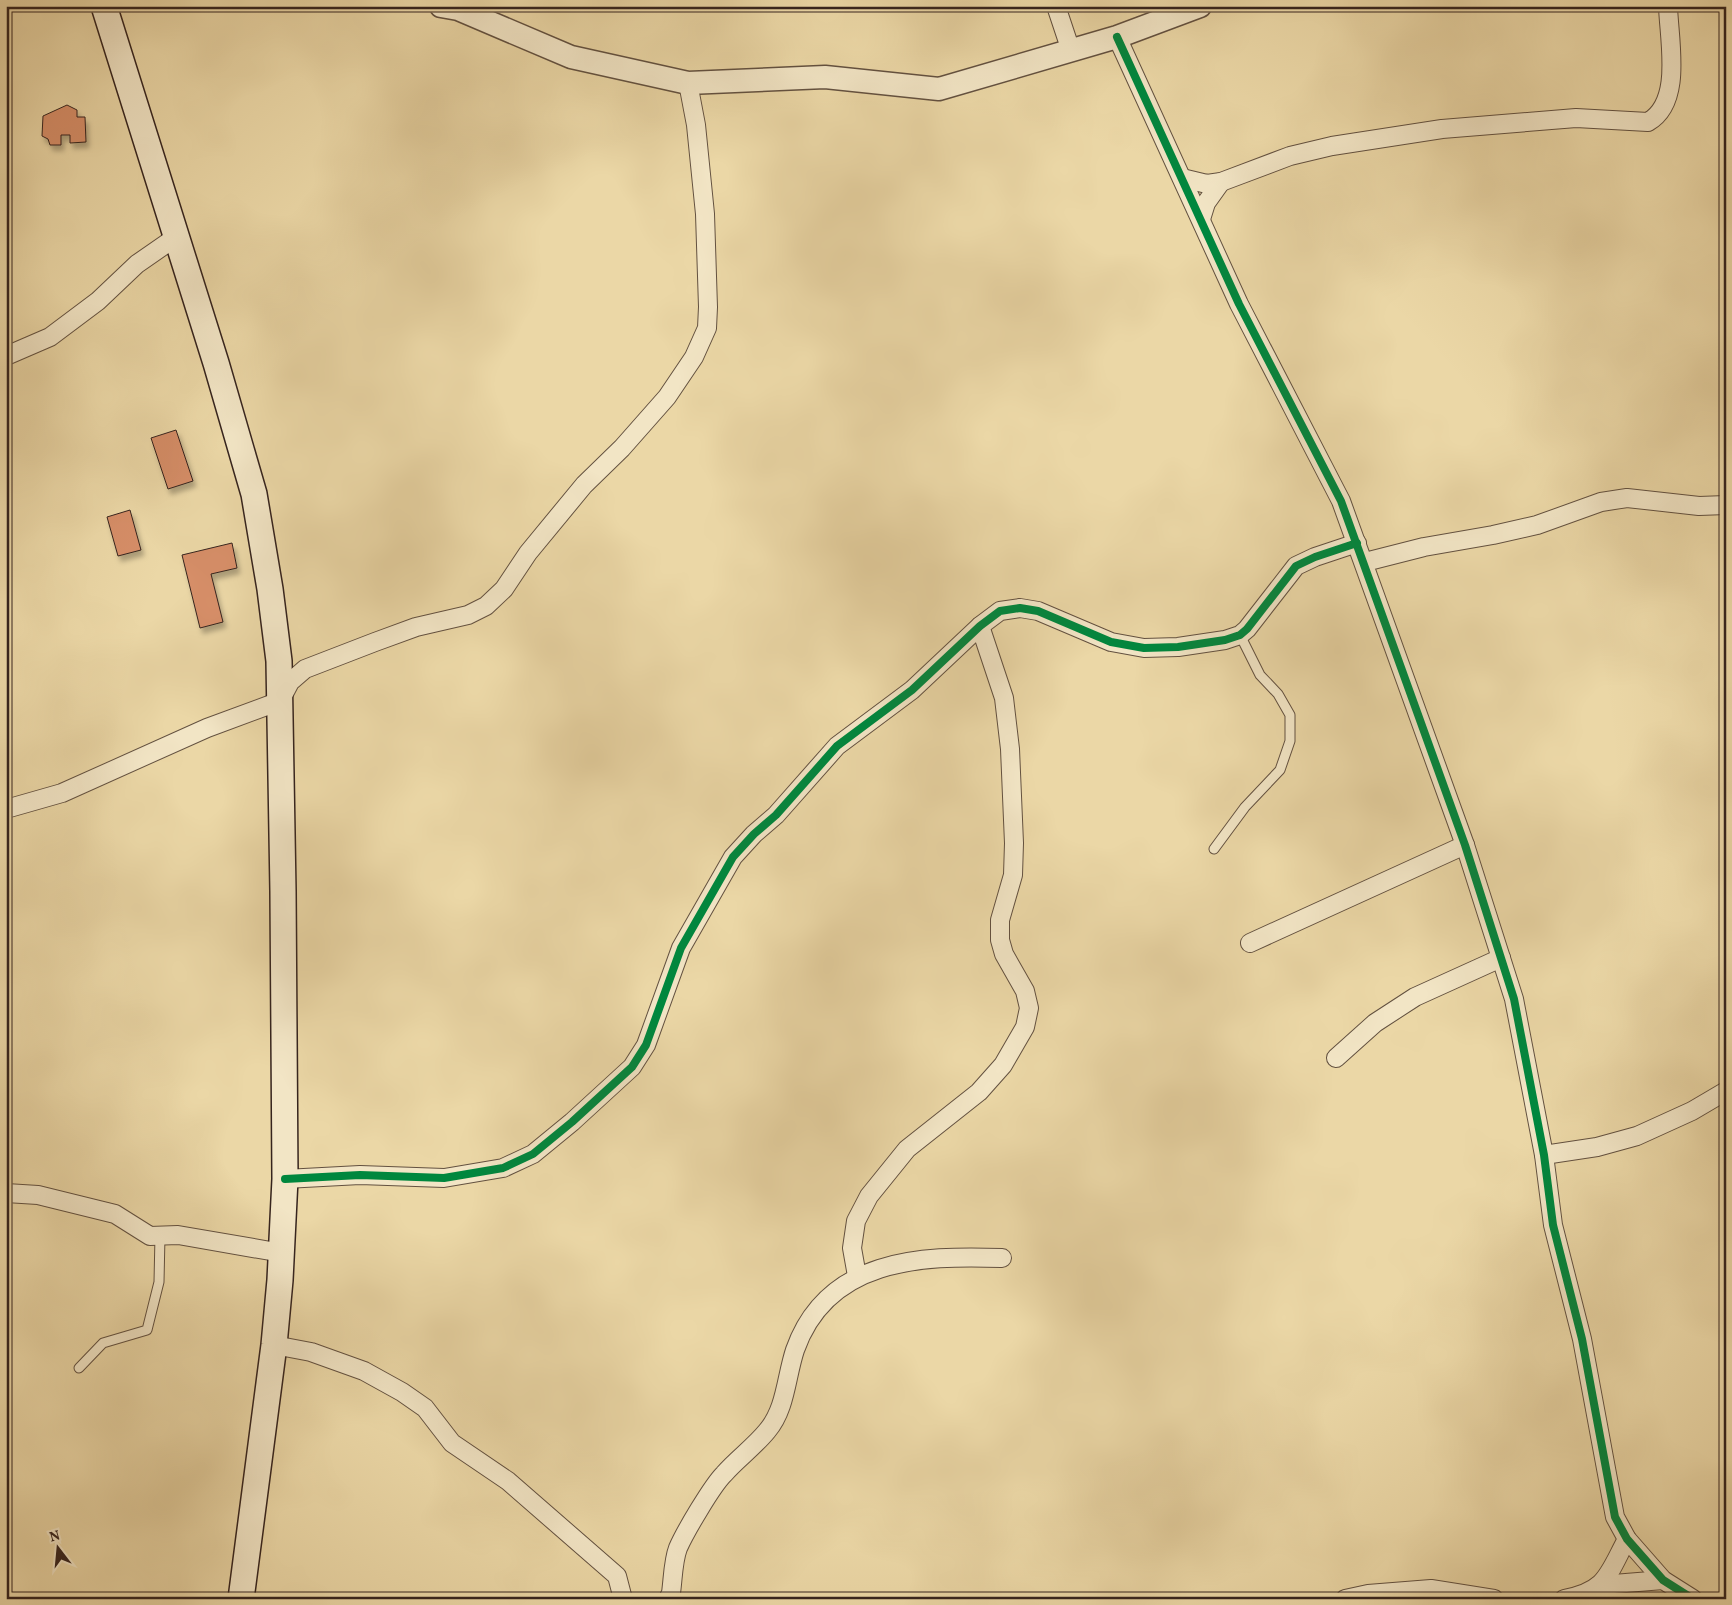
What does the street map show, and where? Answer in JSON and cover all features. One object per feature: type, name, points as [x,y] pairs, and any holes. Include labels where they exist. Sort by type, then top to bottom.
[{"type":"main road","points":[[105,8],[216,363],[254,494],[270,589],[279,661],[284,1179],[282,1253],[274,1346],[241,1599]]},
{"type":"street","points":[[441,6],[458,9],[571,57],[688,83],[825,77],[939,89],[1117,37],[1200,6]]},
{"type":"street","points":[[1056,6],[1071,51]]},
{"type":"street","points":[[1182,178],[1207,184],[1221,182],[1290,156],[1332,146],[1442,129],[1576,118],[1648,122],[1658,116],[1664,107],[1671,84],[1668,6]]},
{"type":"street","points":[[1117,37],[1240,304],[1341,502],[1365,562],[1465,845],[1514,999],[1544,1155],[1553,1225],[1582,1339],[1615,1517],[1627,1539],[1663,1580],[1693,1599]]},
{"type":"street","points":[[6,809],[62,793],[207,728],[280,701],[290,682],[305,669],[416,627],[468,615],[486,606],[504,589],[528,553],[584,485],[622,448],[667,397],[694,357],[707,328],[705,214],[696,125],[688,83]]},
{"type":"street","points":[[1201,219],[1206,204],[1221,182]]},
{"type":"street","points":[[6,356],[50,337],[98,300],[138,264],[176,237]]},
{"type":"street","points":[[1365,562],[1424,547],[1538,525],[1601,502],[1627,498],[1699,506],[1726,505]]},
{"type":"street","points":[[284,1179],[360,1175],[444,1178],[503,1168],[532,1154],[579,1116],[632,1067],[646,1046],[682,948],[734,857],[754,834],[776,814],[837,746],[912,690],[980,626],[1000,612],[1020,608],[1038,612],[1111,642],[1144,648],[1178,647],[1225,640],[1240,635],[1248,629],[1296,566],[1315,557],[1357,543]]},
{"type":"street","points":[[857,1276],[852,1248],[856,1220],[869,1196],[907,1148],[979,1092],[1003,1064],[1025,1027],[1029,1008],[1025,991],[1004,954],[1000,940],[1000,920],[1013,875],[1014,843],[1010,749],[1004,698],[980,626]]},
{"type":"street","points":[[1250,943],[1465,845]]},
{"type":"street","points":[[1336,1058],[1375,1022],[1415,997],[1501,958]]},
{"type":"street","points":[[1544,1155],[1604,1146],[1637,1136],[1692,1111],[1726,1091]]},
{"type":"street","points":[[6,1194],[38,1195],[115,1214],[129,1221],[144,1233],[160,1236],[178,1235],[282,1253]]},
{"type":"street","points":[[668,1599],[672,1592],[678,1549],[722,1475],[767,1432],[775,1419],[785,1391],[795,1349],[814,1313],[830,1294],[857,1276],[890,1266],[928,1260],[967,1257],[1002,1258]]},
{"type":"street","points":[[274,1346],[311,1352],[364,1371],[402,1392],[425,1408],[452,1443],[508,1481],[617,1576],[623,1599]]},
{"type":"street","points":[[1564,1599],[1594,1591],[1601,1585],[1627,1539]]},
{"type":"street","points":[[1601,1585],[1663,1580]]},
{"type":"street","points":[[1345,1599],[1368,1594],[1431,1589],[1494,1599]]},
{"type":"lane","points":[[1214,849],[1245,807],[1280,770],[1290,741],[1290,716],[1278,694],[1260,675],[1240,635]]},
{"type":"lane","points":[[79,1368],[103,1343],[147,1330],[159,1282],[160,1236]]},
{"type":"building","points":[[67,105],[77,110],[77,117],[85,117],[86,142],[70,143],[70,135],[61,135],[61,145],[50,145],[48,139],[42,136],[43,116]]},
{"type":"building","points":[[176,430],[193,481],[168,489],[151,438]]},
{"type":"building","points":[[130,510],[141,550],[118,556],[107,517]]},
{"type":"building","points":[[232,543],[237,568],[211,574],[223,622],[200,628],[182,555]]},
{"type":"cycle path","points":[[1117,37],[1239,304],[1341,501],[1465,845],[1514,999],[1544,1155],[1553,1225],[1582,1339],[1615,1517],[1627,1539],[1663,1580],[1693,1599]]},
{"type":"cycle path","points":[[285,1179],[360,1175],[444,1178],[503,1168],[533,1154],[572,1122],[632,1067],[646,1045],[681,948],[733,857],[754,834],[776,815],[837,746],[912,690],[980,626],[1000,611],[1020,608],[1038,611],[1111,642],[1144,648],[1178,647],[1225,640],[1240,635],[1247,629],[1296,566],[1315,557],[1357,543]]}]
